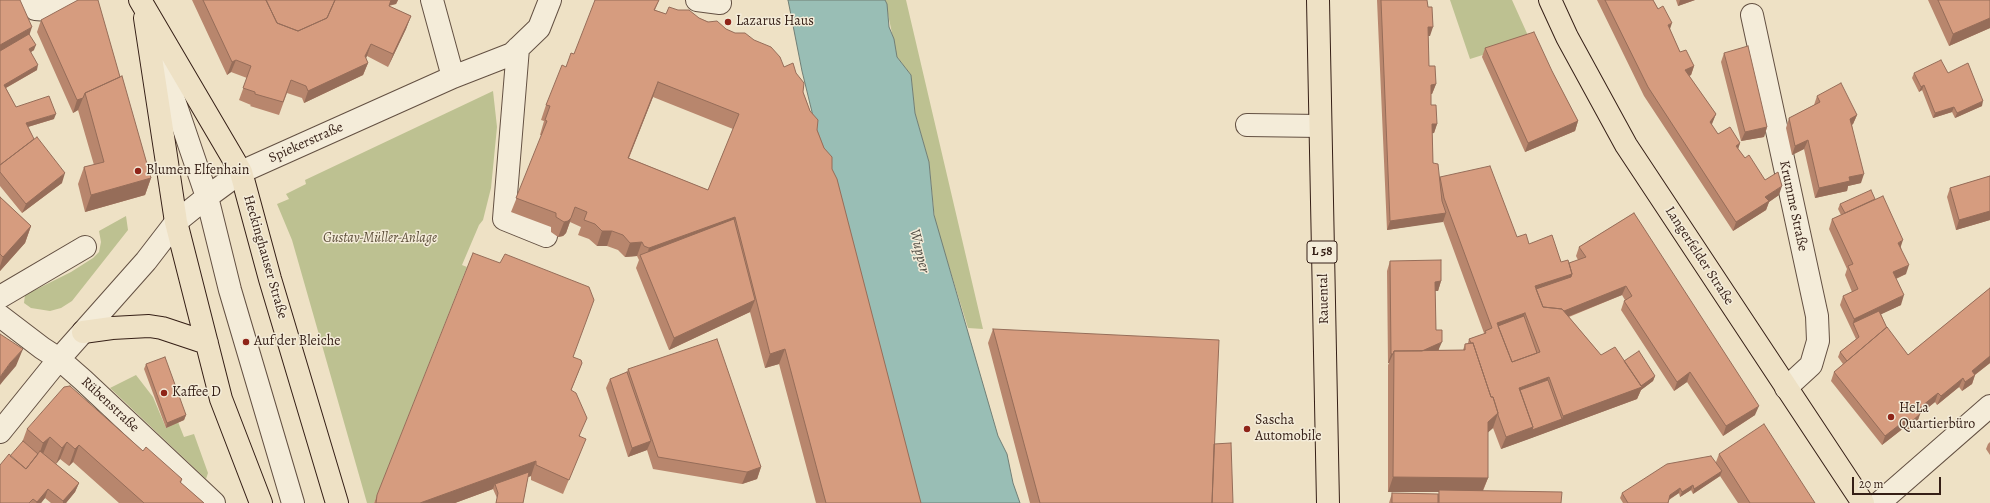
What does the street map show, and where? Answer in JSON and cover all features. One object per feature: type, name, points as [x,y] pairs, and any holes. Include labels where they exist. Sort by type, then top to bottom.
[{"type":"main road","name":"Rauental","points":[[1318,0],[1328,503]]},
{"type":"main road","name":"Langerfelder Straße","points":[[1550,0],[1567,37],[1626,145],[1863,503]]},
{"type":"main road","name":"Heckinghauser Straße","points":[[141,4],[241,172],[270,279],[337,503]]},
{"type":"main road","points":[[141,4],[176,222],[227,418],[261,503]]},
{"type":"main road","points":[[83,332],[112,328],[149,326],[162,328],[207,344]]},
{"type":"street","points":[[26,0],[35,9],[48,10],[69,0]]},
{"type":"street","points":[[432,0],[453,77]]},
{"type":"street","name":"Spiekerstraße","points":[[0,432],[59,359],[146,262],[176,222],[206,197],[241,172],[453,77],[503,59],[518,48],[539,28],[550,0]]},
{"type":"street","points":[[697,0],[720,3]]},
{"type":"street","points":[[141,4],[206,197],[230,290],[293,503]]},
{"type":"street","name":"Krumme Straße","points":[[1752,15],[1817,316],[1818,341],[1811,365],[1786,388]]},
{"type":"street","points":[[518,48],[504,219],[546,236]]},
{"type":"street","points":[[1247,125],[1320,126]]},
{"type":"street","points":[[0,297],[84,247]]},
{"type":"street","name":"Rübenstraße","points":[[0,316],[59,359],[214,503]]},
{"type":"street","points":[[1879,503],[1990,406]]},
{"type":"green space","points":[[885,0],[906,0],[983,329],[968,328],[935,221],[929,162],[915,113],[911,75],[897,57]]},
{"type":"green space","points":[[1450,0],[1512,0],[1530,40],[1470,59]]},
{"type":"green space","name":"Gustav-Müller-Anlage","points":[[493,91],[497,127],[491,188],[483,220],[479,225],[462,265],[467,267],[374,503],[367,503],[292,240],[277,204],[289,199],[286,194],[306,184],[305,180]]},
{"type":"green space","points":[[126,216],[128,230],[72,301],[61,308],[50,311],[31,308],[24,303],[25,295],[71,272],[93,258],[99,252],[101,242],[99,231]]},
{"type":"green space","points":[[136,375],[153,397],[166,428],[178,422],[184,437],[194,434],[208,473],[206,479],[110,388]]},
{"type":"water","name":"Wupper","points":[[788,0],[885,0],[887,4],[889,27],[894,39],[897,57],[911,75],[915,113],[929,162],[934,215],[998,436],[1007,454],[1013,483],[1020,503],[912,503],[832,194],[802,71]]},
{"type":"building","points":[[0,0],[20,0],[32,27],[0,45]]},
{"type":"building","points":[[78,0],[98,0],[120,77],[85,93],[83,98],[77,100],[41,20]]},
{"type":"building","points":[[203,0],[266,0],[277,23],[298,31],[327,18],[335,0],[391,0],[389,6],[411,16],[393,54],[371,44],[365,56],[368,63],[308,91],[306,86],[291,80],[283,102],[255,94],[255,92],[243,88],[251,66],[236,60],[232,62]]},
{"type":"building","points":[[266,0],[335,0],[327,18],[298,31],[277,23]]},
{"type":"building","points":[[595,0],[659,0],[654,10],[666,14],[669,7],[678,10],[689,10],[699,18],[708,22],[717,21],[726,29],[735,33],[745,33],[754,40],[771,47],[780,57],[784,67],[793,63],[796,73],[804,83],[803,92],[810,111],[818,120],[817,130],[824,148],[832,157],[832,169],[837,179],[921,503],[826,503],[785,349],[770,354],[735,217],[649,248],[644,246],[642,242],[630,243],[623,235],[612,231],[602,231],[595,224],[584,220],[587,212],[575,207],[571,218],[564,222],[556,217],[556,213],[516,198],[547,121],[545,120],[550,106],[546,105],[562,65],[566,67],[571,53],[574,54]],"holes":[[[658,82],[739,114],[708,190],[628,158]]]},
{"type":"building","points":[[1381,0],[1427,0],[1428,7],[1432,7],[1433,27],[1428,27],[1429,66],[1435,66],[1436,84],[1431,85],[1431,105],[1436,105],[1437,124],[1432,124],[1433,163],[1438,164],[1442,201],[1446,213],[1390,221]]},
{"type":"building","points":[[1605,0],[1653,0],[1658,9],[1663,6],[1672,23],[1668,25],[1680,52],[1686,50],[1694,66],[1685,70],[1716,114],[1710,122],[1718,134],[1730,127],[1740,143],[1736,146],[1745,158],[1749,155],[1765,180],[1778,172],[1782,186],[1765,197],[1769,201],[1736,222],[1648,87]]},
{"type":"building","points":[[1938,0],[1990,0],[1990,18],[1953,34]]},
{"type":"building","points":[[1534,32],[1578,121],[1528,143],[1485,48]]},
{"type":"building","points":[[29,34],[36,45],[29,49],[38,65],[4,85],[16,107],[49,96],[56,114],[26,123],[34,139],[0,165],[0,51]]},
{"type":"building","points":[[1748,46],[1767,127],[1745,132],[1724,53]]},
{"type":"building","points":[[1941,60],[1948,73],[1968,63],[1983,101],[1957,113],[1954,107],[1935,113],[1924,85],[1921,87],[1914,73]]},
{"type":"building","points":[[122,76],[151,178],[91,195],[84,167],[104,162],[85,93]]},
{"type":"building","points":[[1841,83],[1857,115],[1850,119],[1864,174],[1849,177],[1850,181],[1819,188],[1808,140],[1795,146],[1789,118],[1820,102],[1817,96]]},
{"type":"building","points":[[37,137],[65,173],[26,204],[0,172],[0,165]]},
{"type":"building","points":[[1490,166],[1517,237],[1526,234],[1529,244],[1552,235],[1561,262],[1568,260],[1572,274],[1535,286],[1543,307],[1562,309],[1601,355],[1615,347],[1642,387],[1563,416],[1549,377],[1519,388],[1533,427],[1506,437],[1473,343],[1471,343],[1469,339],[1486,333],[1485,331],[1492,328],[1444,198],[1440,177]],"holes":[[[1525,313],[1540,352],[1512,362],[1497,323]]]},
{"type":"building","points":[[1990,176],[1990,211],[1959,220],[1950,188]]},
{"type":"building","points":[[1871,190],[1875,199],[1845,213],[1840,204]]},
{"type":"building","points":[[1883,196],[1903,240],[1898,243],[1909,265],[1893,272],[1904,295],[1854,319],[1843,296],[1858,289],[1848,266],[1853,264],[1832,219]]},
{"type":"building","points":[[0,197],[31,226],[3,257],[0,254]]},
{"type":"building","points":[[1634,213],[1759,406],[1726,426],[1690,372],[1677,382],[1624,301],[1632,296],[1626,286],[1564,311],[1562,309],[1543,307],[1536,289],[1571,277],[1572,274],[1569,263],[1586,257],[1579,247]]},
{"type":"building","points":[[734,219],[755,300],[674,338],[640,255]]},
{"type":"building","points":[[473,253],[500,263],[505,254],[589,287],[594,300],[573,357],[581,360],[582,363],[571,390],[576,393],[587,418],[579,436],[586,439],[569,480],[536,465],[536,461],[420,503],[376,503],[377,495]]},
{"type":"building","points":[[1441,260],[1441,281],[1435,282],[1436,330],[1442,330],[1442,342],[1422,351],[1394,351],[1393,354],[1391,354],[1390,261]]},
{"type":"building","points":[[1990,288],[1990,356],[1972,371],[1975,375],[1965,382],[1963,378],[1941,396],[1938,393],[1917,410],[1920,414],[1911,422],[1908,418],[1885,436],[1834,372],[1887,327],[1908,355]]},
{"type":"building","points":[[1879,311],[1887,327],[1847,361],[1840,352],[1859,337],[1853,323]]},
{"type":"building","points":[[1524,316],[1537,353],[1512,362],[1498,326]]},
{"type":"building","points":[[993,329],[1219,340],[1212,503],[1040,503]]},
{"type":"building","points":[[0,334],[23,349],[0,377]]},
{"type":"building","points":[[717,339],[761,467],[747,472],[658,457],[628,369]]},
{"type":"building","points":[[1473,343],[1491,397],[1493,397],[1498,413],[1488,422],[1488,478],[1393,477],[1394,351],[1465,350],[1465,344]]},
{"type":"building","points":[[1639,351],[1655,376],[1641,386],[1624,361]]},
{"type":"building","points":[[165,357],[186,415],[167,423],[146,364]]},
{"type":"building","points":[[627,372],[651,441],[632,448],[610,379]]},
{"type":"building","points":[[1548,380],[1562,419],[1532,430],[1533,427],[1520,390]]},
{"type":"building","points":[[70,386],[143,451],[146,447],[182,479],[180,482],[204,503],[144,503],[79,445],[75,449],[67,442],[62,448],[50,437],[43,443],[27,429],[64,387]]},
{"type":"building","points":[[1764,424],[1815,503],[1750,503],[1719,454]]},
{"type":"building","points":[[23,441],[38,454],[26,469],[10,456]]},
{"type":"building","points":[[1231,443],[1233,503],[1212,503],[1214,444]]},
{"type":"building","points":[[40,451],[79,483],[63,501],[48,489],[37,502],[33,499],[29,503],[0,503],[0,465],[9,454],[26,469]]},
{"type":"building","points":[[1711,456],[1722,471],[1694,489],[1693,485],[1682,492],[1680,488],[1670,495],[1668,503],[1628,503],[1622,493],[1667,464]]},
{"type":"building","points":[[529,472],[523,503],[496,503],[498,493],[495,484]]},
{"type":"building","points":[[1439,490],[1562,492],[1561,503],[1439,503]]},
{"type":"building","points":[[1392,493],[1438,494],[1438,503],[1392,503]]},
{"type":"place","name":"Lazarus Haus","points":[[728,22]]},
{"type":"place","name":"Blumen Elfenhain","points":[[138,171]]},
{"type":"place","name":"Auf der Bleiche","points":[[246,342]]},
{"type":"place","name":"Kaffee D","points":[[164,393]]},
{"type":"place","name":"HeLa Quartierbüro","points":[[1891,417]]},
{"type":"place","name":"Sascha Automobile","points":[[1247,429]]}]
